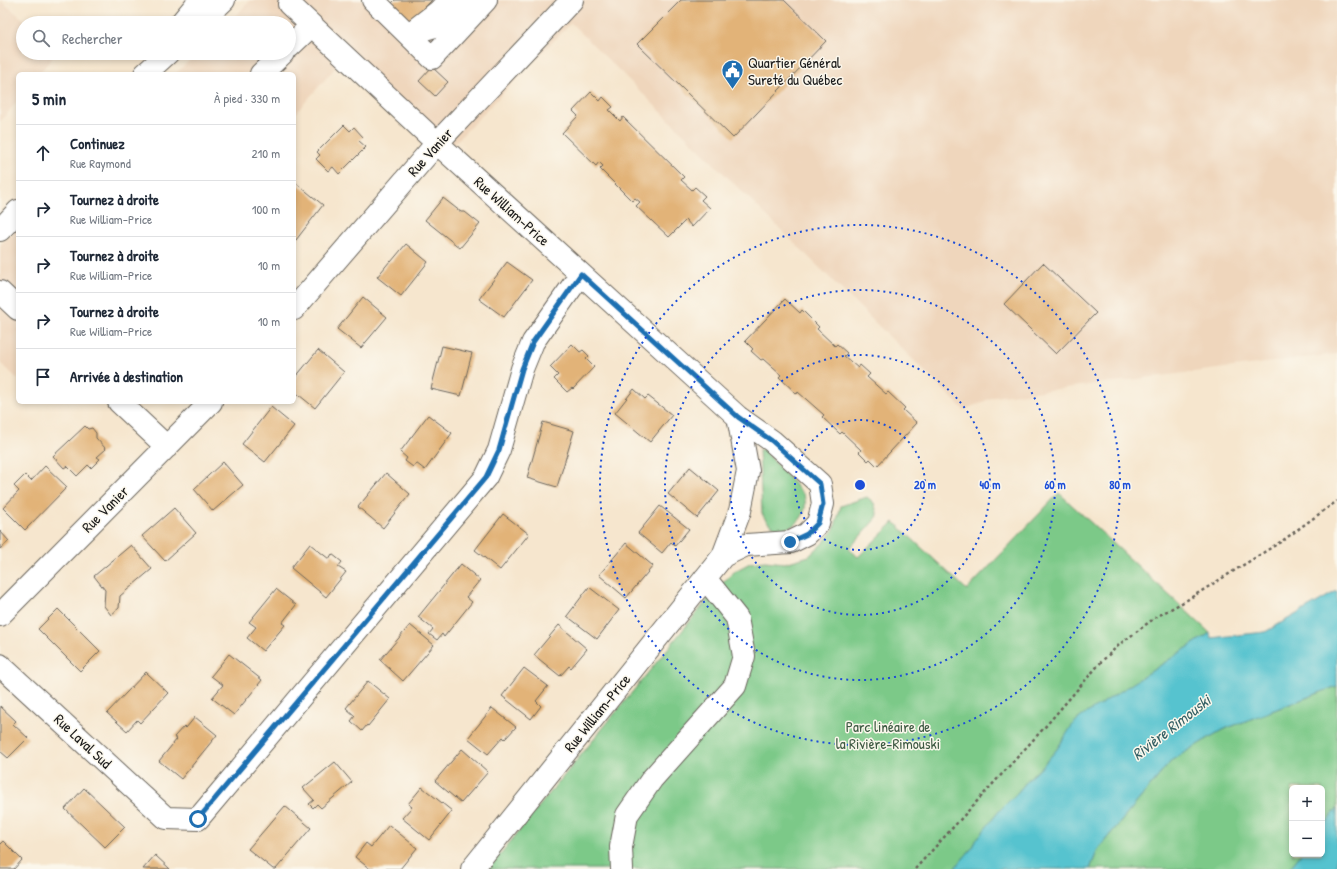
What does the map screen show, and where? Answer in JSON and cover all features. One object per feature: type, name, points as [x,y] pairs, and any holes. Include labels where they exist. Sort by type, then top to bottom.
[{"type":"street","points":[[187,16],[200,0]]},
{"type":"street","points":[[207,16],[224,0]]},
{"type":"street","points":[[372,0],[432,58],[486,0]]},
{"type":"street","points":[[408,34],[439,11],[449,0]]},
{"type":"street","points":[[408,34],[449,22],[470,0]]},
{"type":"street","name":"Rue Vanier","points":[[296,307],[437,143],[572,0]]},
{"type":"street","name":"Rue William-Price","points":[[288,4],[437,143],[738,417],[772,441],[820,484],[823,504],[818,523],[807,534],[790,542],[746,545],[723,556]]},
{"type":"street","points":[[296,40],[311,26]]},
{"type":"street","points":[[143,72],[152,60]]},
{"type":"street","points":[[147,72],[160,60]]},
{"type":"street","points":[[263,72],[276,60]]},
{"type":"street","points":[[0,230],[16,213]]},
{"type":"street","name":"Rue Laval Sud","points":[[0,664],[166,818],[198,819],[486,477],[499,450],[522,369],[533,342],[581,274]]},
{"type":"street","points":[[0,292],[16,307]]},
{"type":"street","points":[[120,404],[167,447]]},
{"type":"street","name":"Rue Vanier","points":[[0,615],[209,404]]},
{"type":"street","name":"Rue William-Price","points":[[472,869],[723,556],[740,511],[748,471],[738,417]]},
{"type":"street","points":[[622,869],[621,847],[627,815],[652,780],[735,686],[744,656],[737,618],[705,578]]},
{"type":"path","points":[[915,869],[1044,728],[1102,661],[1120,644],[1156,617],[1187,600],[1282,541],[1337,501]]},
{"type":"shaded area","points":[[0,0],[19,16],[16,16],[16,60],[50,60],[41,72],[16,72],[16,102],[0,122]]},
{"type":"shaded area","points":[[251,0],[1337,0],[1337,354],[994,397],[964,410],[571,23],[442,156],[342,60],[296,113],[296,72],[177,72],[190,60],[296,60],[296,16],[235,16]]},
{"type":"shaded area","points":[[16,230],[16,377],[0,363],[0,245]]},
{"type":"green space","points":[[763,449],[804,495],[805,506],[803,515],[798,522],[791,526],[783,528],[775,527],[768,522],[762,513],[759,450]]},
{"type":"green space","name":"Parc linéaire de la Rivière-Rimouski","points":[[1059,493],[1210,633],[1077,720],[1057,749],[1039,770],[1032,775],[999,811],[973,847],[954,869],[488,869],[717,588],[735,571],[750,563],[765,561],[785,563],[809,556],[824,542],[834,529],[841,506],[867,497],[874,503],[878,516],[849,549],[858,557],[894,522],[967,590]]},
{"type":"green space","points":[[1337,686],[1337,809],[1325,824],[1325,785],[1289,785],[1289,857],[1299,857],[1289,869],[1090,869],[1098,849],[1172,760],[1222,730]]},
{"type":"water","name":"Rivière Rimouski","points":[[1337,591],[1337,686],[1222,730],[1172,760],[1098,849],[1090,869],[954,869],[973,847],[977,839],[999,811],[1032,775],[1039,770],[1057,749],[1073,724],[1081,717],[1210,633],[1211,638],[1265,632]]},
{"type":"water","points":[[1337,809],[1337,869],[1289,869],[1299,857],[1325,857],[1325,824]]},
{"type":"building","points":[[395,0],[432,0],[411,22],[392,3]]},
{"type":"building","name":"Quartier Général Sureté du Québec","points":[[681,0],[784,0],[826,41],[733,138],[637,44]]},
{"type":"building","points":[[432,67],[448,82],[435,96],[419,81]]},
{"type":"building","points":[[591,92],[600,101],[603,97],[613,107],[609,110],[620,121],[623,117],[684,177],[681,180],[692,190],[695,187],[705,196],[701,200],[710,208],[692,227],[686,220],[669,237],[636,206],[640,202],[635,198],[632,201],[600,169],[603,166],[599,162],[596,166],[562,133],[578,116],[573,111]]},
{"type":"building","points":[[344,125],[350,131],[354,127],[363,137],[359,141],[366,147],[339,174],[333,167],[328,171],[316,159],[320,155],[317,152]]},
{"type":"building","points":[[296,183],[323,205],[296,240]]},
{"type":"building","points":[[443,198],[480,224],[460,248],[425,220]]},
{"type":"building","points":[[406,244],[428,262],[401,296],[377,277]]},
{"type":"building","points":[[507,262],[532,280],[504,317],[479,299]]},
{"type":"building","points":[[1043,263],[1096,313],[1056,354],[1004,304]]},
{"type":"building","points":[[363,297],[387,317],[361,348],[337,329]]},
{"type":"building","points":[[785,299],[800,313],[802,310],[819,327],[817,329],[835,346],[837,344],[847,353],[844,356],[858,368],[860,365],[870,374],[867,377],[886,394],[888,392],[905,408],[903,410],[917,423],[877,466],[870,459],[868,461],[859,452],[861,450],[842,432],[840,434],[822,417],[824,415],[798,392],[797,394],[779,377],[781,375],[763,359],[761,360],[751,351],[753,349],[745,341]]},
{"type":"building","points":[[572,344],[580,352],[583,350],[589,356],[586,359],[594,367],[573,389],[572,388],[567,392],[554,379],[558,375],[550,367]]},
{"type":"building","points":[[442,346],[472,353],[461,396],[431,389]]},
{"type":"building","points":[[318,350],[344,372],[315,408],[296,393],[296,377]]},
{"type":"building","points":[[634,389],[645,399],[648,396],[672,415],[650,442],[615,413]]},
{"type":"building","points":[[271,407],[294,426],[265,462],[242,444]]},
{"type":"building","points":[[428,415],[452,433],[425,470],[416,463],[413,467],[405,461],[407,458],[400,452]]},
{"type":"building","points":[[543,422],[574,431],[557,487],[527,478]]},
{"type":"building","points":[[85,426],[88,429],[92,428],[96,433],[96,438],[106,449],[97,457],[100,459],[91,468],[88,465],[77,476],[67,466],[64,468],[53,456]]},
{"type":"building","points":[[223,462],[243,485],[213,511],[194,489]]},
{"type":"building","points":[[45,466],[67,487],[25,530],[3,508],[19,491],[14,486],[25,475],[31,481]]},
{"type":"building","points":[[690,467],[719,491],[697,518],[668,494]]},
{"type":"building","points":[[386,473],[410,494],[383,528],[358,507]]},
{"type":"building","points":[[660,506],[689,529],[675,546],[671,542],[662,553],[638,533]]},
{"type":"building","points":[[174,508],[196,533],[165,561],[142,536]]},
{"type":"building","points":[[503,514],[529,534],[500,570],[475,550]]},
{"type":"building","points":[[0,531],[9,541],[0,549]]},
{"type":"building","points":[[626,543],[653,566],[626,598],[599,575]]},
{"type":"building","points":[[310,544],[329,559],[332,554],[342,562],[338,567],[346,572],[326,597],[291,568]]},
{"type":"building","points":[[131,545],[152,569],[120,596],[119,608],[111,615],[104,606],[105,590],[94,576]]},
{"type":"building","points":[[461,564],[480,580],[466,597],[472,602],[444,637],[442,634],[437,640],[429,634],[433,629],[418,617]]},
{"type":"building","points":[[589,587],[619,610],[597,639],[567,616]]},
{"type":"building","points":[[276,589],[296,605],[282,623],[285,625],[263,651],[247,638],[256,627],[249,622]]},
{"type":"building","points":[[58,609],[100,651],[80,671],[38,629]]},
{"type":"building","points":[[410,625],[434,645],[403,681],[380,660]]},
{"type":"building","points":[[559,625],[587,649],[571,668],[569,666],[560,676],[534,655]]},
{"type":"building","points":[[229,654],[262,680],[234,715],[212,698],[223,685],[211,676]]},
{"type":"building","points":[[524,668],[548,686],[536,701],[541,706],[531,719],[502,696]]},
{"type":"building","points":[[146,672],[168,693],[140,723],[137,720],[127,731],[107,713]]},
{"type":"building","points":[[368,681],[390,699],[368,726],[367,725],[362,731],[351,721],[355,716],[346,708]]},
{"type":"building","points":[[0,706],[16,721],[13,724],[28,738],[8,758],[0,751]]},
{"type":"building","points":[[492,708],[516,727],[505,739],[503,737],[488,754],[468,738]]},
{"type":"building","points":[[195,717],[217,735],[181,779],[159,761],[177,739],[174,737],[184,726],[186,728]]},
{"type":"building","points":[[462,749],[488,772],[461,803],[435,781]]},
{"type":"building","points":[[335,762],[352,782],[321,808],[317,804],[313,808],[309,804],[314,800],[303,788]]},
{"type":"building","points":[[422,787],[452,811],[429,840],[402,818],[412,807],[408,804]]},
{"type":"building","points":[[84,788],[125,827],[105,847],[65,809]]},
{"type":"building","points":[[285,806],[311,828],[276,869],[273,869],[248,849]]},
{"type":"building","points":[[389,825],[417,848],[400,869],[370,869],[355,857],[366,843],[371,847]]},
{"type":"building","points":[[3,841],[22,860],[14,869],[0,869],[0,844]]},
{"type":"building","points":[[155,855],[170,869],[143,869]]},
{"type":"place","name":"Quartier Général Sureté du Québec","points":[[732,90]]},
{"type":"route","points":[[198,819],[486,477],[499,450],[522,369],[533,342],[581,274],[738,417],[772,441],[820,484],[823,504],[818,523],[807,534],[790,542]]}]
